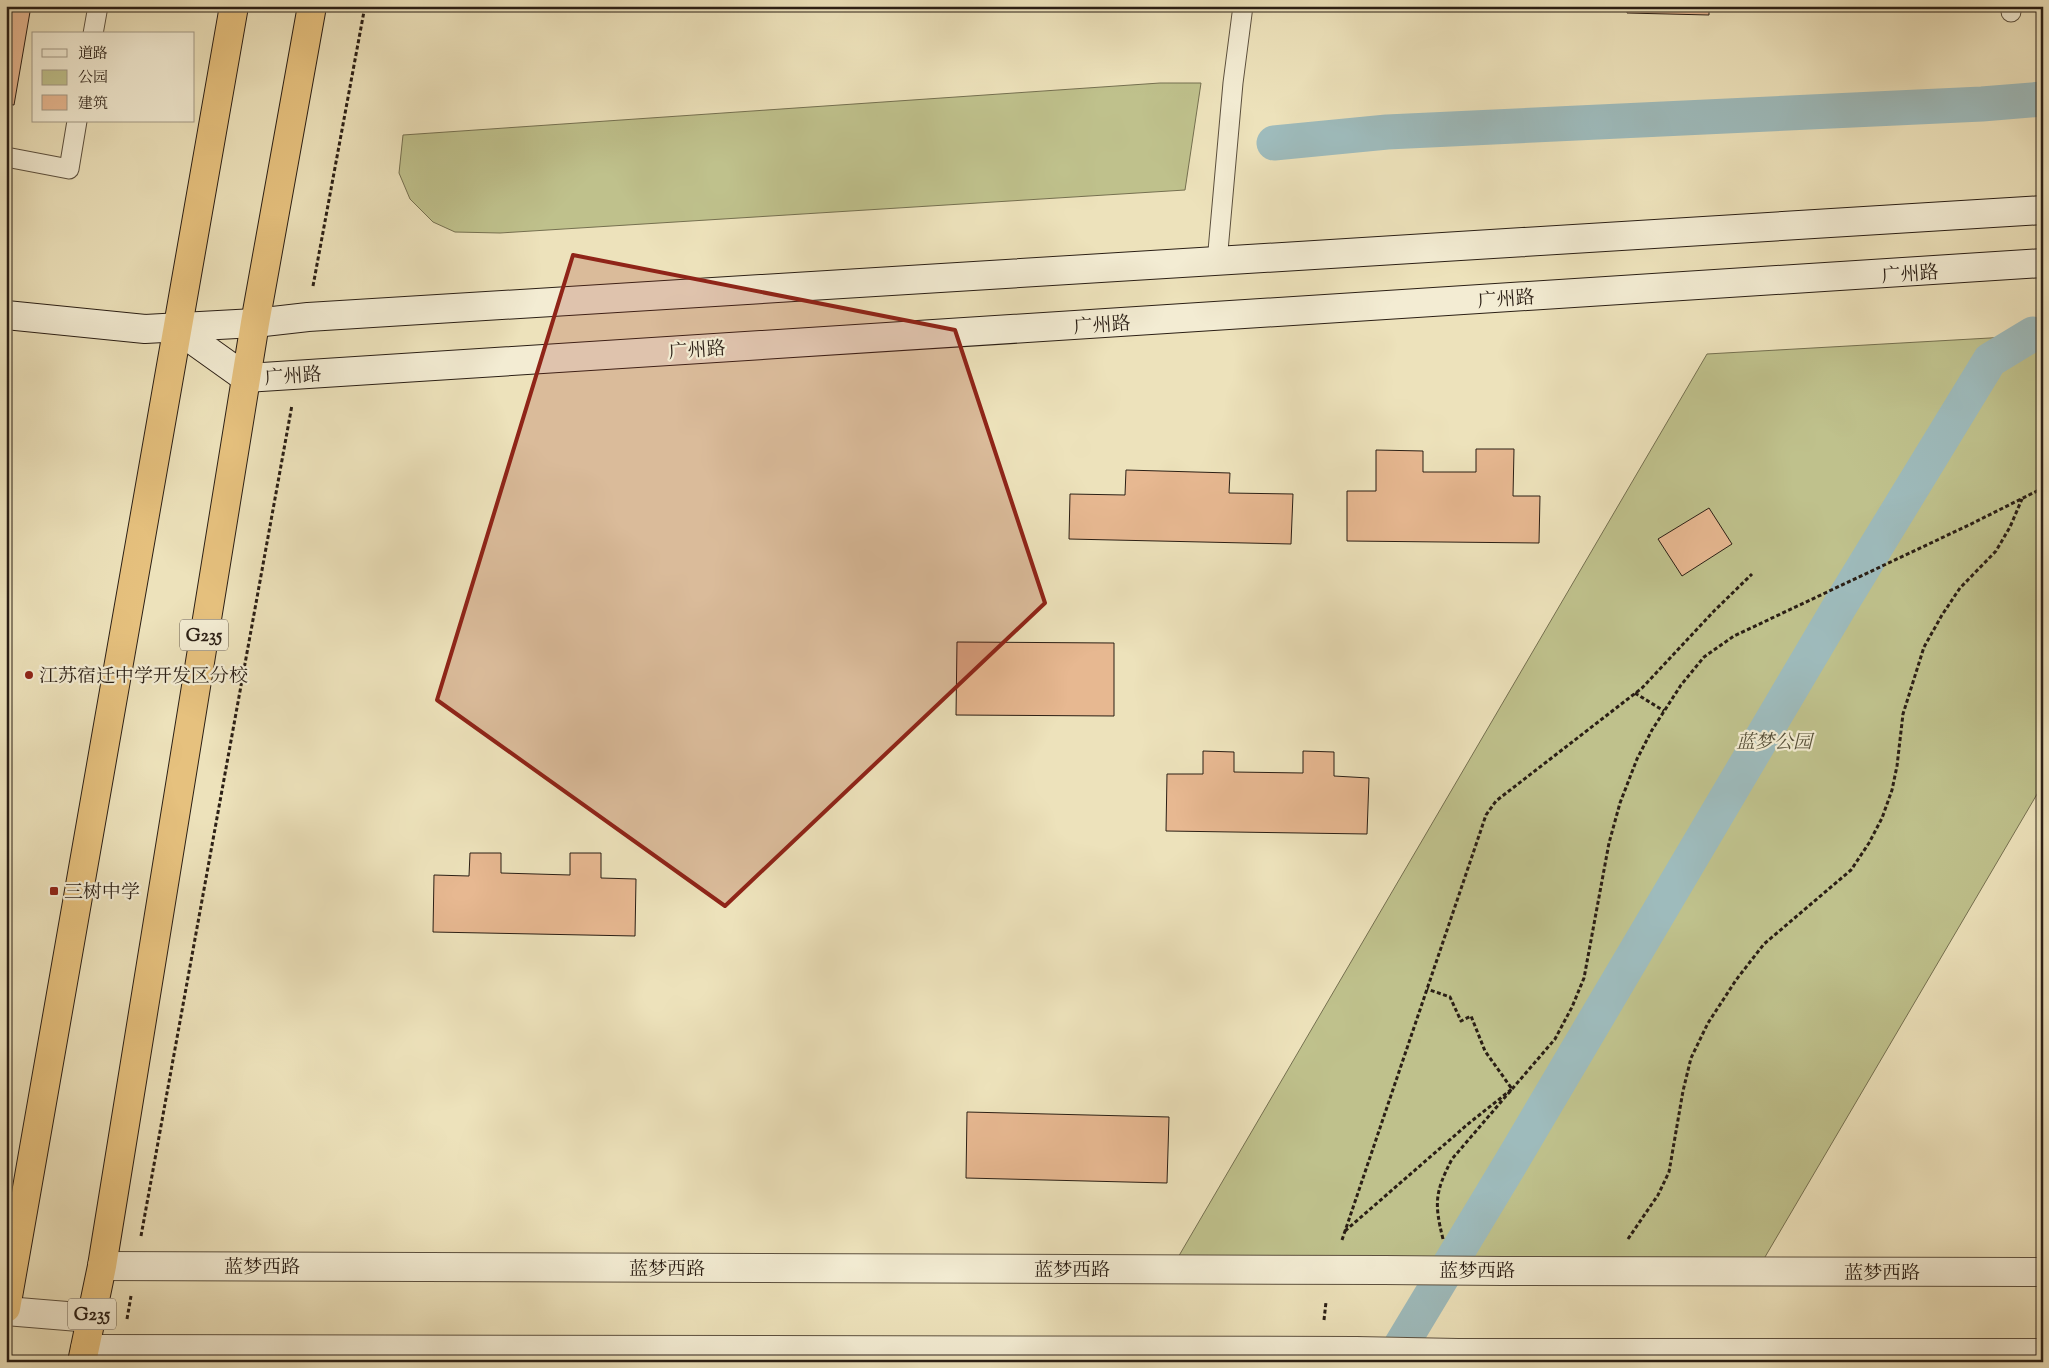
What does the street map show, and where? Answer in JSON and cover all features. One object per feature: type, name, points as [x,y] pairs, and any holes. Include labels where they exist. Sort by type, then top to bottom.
[{"type":"highway","points":[[6,1310],[176,328],[234,6]]},
{"type":"highway","name":"G235","points":[[84,1355],[102,1266],[255,323],[312,6]]},
{"type":"street","points":[[6,316],[145,329],[176,328],[308,318],[2043,210]]},
{"type":"street","name":"广州路","points":[[176,328],[246,378],[2043,263]]},
{"type":"street","name":"蓝梦西路","points":[[102,1266],[2043,1272]]},
{"type":"street","points":[[6,1310],[91,1318]]},
{"type":"street","points":[[84,1355],[1356,1351],[2043,1354]]},
{"type":"lane","points":[[93,32],[98,6]]},
{"type":"lane","points":[[1217,262],[1233,83],[1243,6]]},
{"type":"lane","points":[[6,157],[68,168],[77,122]]},
{"type":"path","points":[[308,318],[366,6]]},
{"type":"path","points":[[120,1355],[297,374]]},
{"type":"path","points":[[1444,1240],[1436,1201],[1441,1181],[1452,1159],[1555,1038],[1572,1007],[1584,978],[1609,843],[1620,803],[1636,759],[1681,685],[1704,656],[1744,631],[1969,526],[2043,488]]},
{"type":"path","points":[[1595,1270],[1627,1240],[1658,1195],[1669,1172],[1683,1091],[1691,1058],[1708,1024],[1736,980],[1764,944],[1851,870],[1869,843],[1882,818],[1892,790],[1898,766],[1903,714],[1924,647],[1960,588],[1996,551],[2010,527],[2022,499]]},
{"type":"path","points":[[1324,1314],[1332,1270],[1486,815],[1496,801],[1642,688],[1714,611],[1752,574]]},
{"type":"path","points":[[1635,693],[1664,711]]},
{"type":"path","points":[[1345,1232],[1468,1124],[1512,1089],[1485,1051],[1471,1016],[1461,1021],[1450,997],[1427,989]]},
{"type":"highlighted area","points":[[573,255],[955,330],[1045,603],[725,906],[437,700]]},
{"type":"green space","points":[[1160,83],[1201,83],[1185,190],[500,233],[455,232],[433,222],[410,199],[399,173],[403,135]]},
{"type":"green space","name":"蓝梦公园","points":[[2043,335],[2043,784],[1755,1274],[1170,1271],[1707,354]]},
{"type":"building","points":[[6,6],[31,6],[14,105],[6,104]]},
{"type":"building","points":[[1627,6],[1709,6],[1709,15],[1627,13]]},
{"type":"building","points":[[6,402],[11,402],[9,436],[6,436]]},
{"type":"building","points":[[1476,449],[1514,449],[1513,496],[1540,496],[1539,543],[1347,541],[1347,491],[1376,491],[1376,450],[1423,451],[1423,472],[1476,472]]},
{"type":"building","points":[[1126,470],[1230,473],[1229,493],[1293,494],[1291,544],[1069,539],[1070,494],[1125,495]]},
{"type":"building","points":[[1709,508],[1732,544],[1682,576],[1658,539]]},
{"type":"building","points":[[957,642],[1114,643],[1114,716],[956,715]]},
{"type":"building","points":[[1203,751],[1234,752],[1234,772],[1303,773],[1303,751],[1334,752],[1334,776],[1369,778],[1367,834],[1166,831],[1167,774],[1203,774]]},
{"type":"building","points":[[470,853],[501,853],[501,873],[570,875],[570,853],[601,853],[601,878],[636,879],[635,936],[433,932],[434,875],[469,876]]},
{"type":"building","points":[[967,1112],[1169,1117],[1167,1183],[966,1178]]},
{"type":"waterway","points":[[1274,143],[1387,132],[1982,104],[2043,99]]},
{"type":"waterway","points":[[1391,1362],[1841,604],[1990,360],[2033,334]]},
{"type":"place","name":"江苏宿迁中学开发区分校","points":[[29,675]]},
{"type":"place","name":"三树中学","points":[[54,891]]}]
